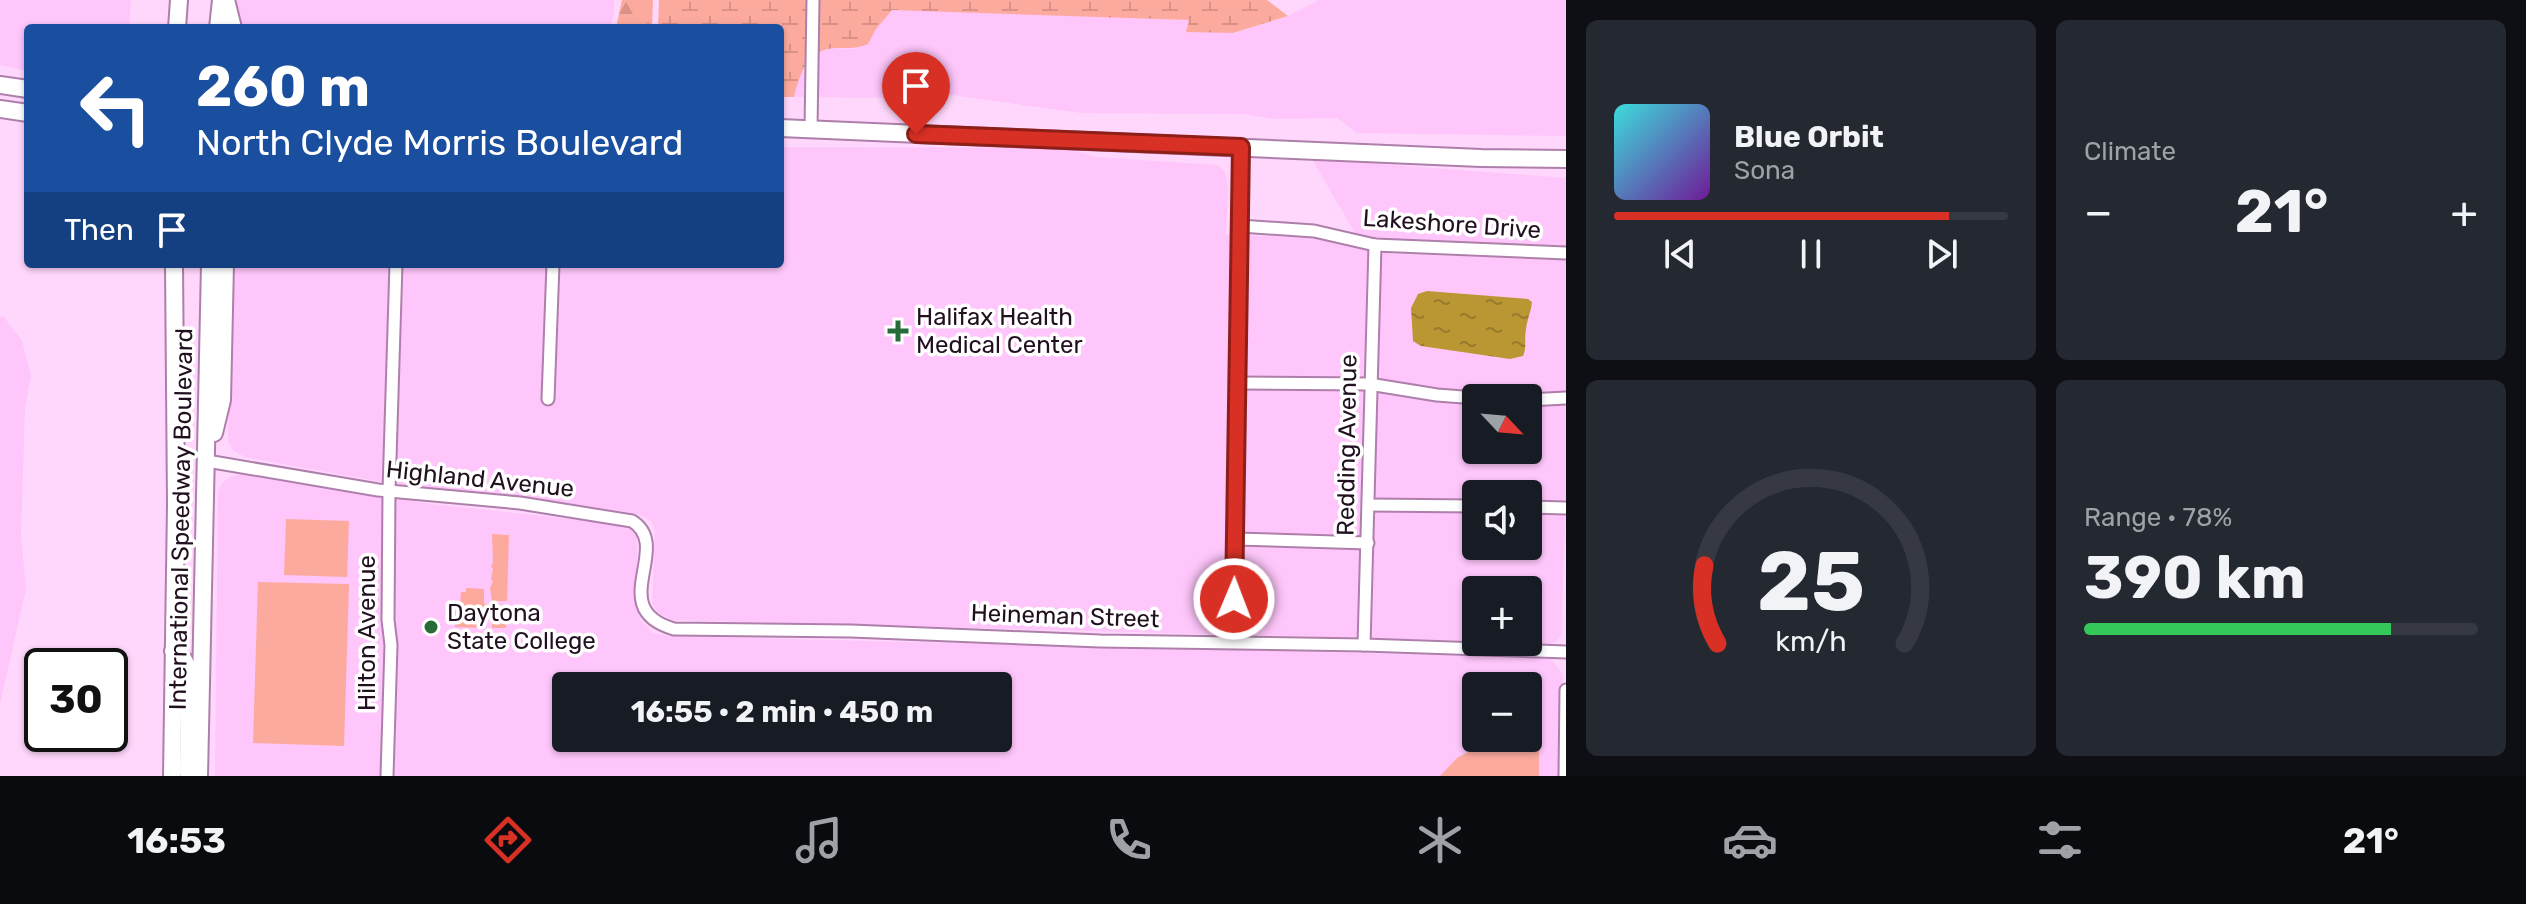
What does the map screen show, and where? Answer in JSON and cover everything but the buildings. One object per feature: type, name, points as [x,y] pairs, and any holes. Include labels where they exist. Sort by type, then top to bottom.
[{"type":"main road","points":[[177,24],[179,0]]},
{"type":"main road","points":[[219,24],[223,0]]},
{"type":"main road","points":[[223,0],[232,24]]},
{"type":"main road","points":[[0,85],[24,88]]},
{"type":"main road","points":[[0,109],[24,112]]},
{"type":"main road","points":[[784,128],[1566,159]]},
{"type":"main road","name":"International Speedway Boulevard","points":[[172,776],[176,522],[174,268]]},
{"type":"main road","name":"International Speedway Boulevard","points":[[199,776],[210,268]]},
{"type":"main road","points":[[207,461],[222,400],[225,268]]},
{"type":"main road","points":[[173,651],[184,660],[189,670],[190,776]]},
{"type":"street","points":[[811,129],[813,0]]},
{"type":"street","points":[[1233,642],[1241,147]]},
{"type":"street","name":"Lakeshore Drive","points":[[1240,226],[1314,231],[1375,245],[1566,253]]},
{"type":"street","name":"Redding Avenue","points":[[1364,645],[1375,245]]},
{"type":"street","name":"Hilton Avenue","points":[[387,776],[391,645],[388,620],[389,491],[396,268]]},
{"type":"street","points":[[548,399],[553,268]]},
{"type":"street","points":[[1237,383],[1369,384],[1462,397]]},
{"type":"street","points":[[1542,399],[1566,398]]},
{"type":"street","name":"Highland Avenue","points":[[207,461],[389,491],[520,503],[632,521],[642,527],[646,538],[641,600],[643,610],[660,625]]},
{"type":"street","points":[[1369,505],[1462,506]]},
{"type":"street","points":[[1542,507],[1566,508]]},
{"type":"street","points":[[1235,539],[1368,543]]},
{"type":"street","name":"Heineman Street","points":[[660,625],[674,629],[757,632],[851,631],[1100,641],[1566,652]]},
{"type":"street","points":[[1565,776],[1566,690]]},
{"type":"shaded area","points":[[0,0],[131,0],[129,24],[24,24],[24,70],[0,65]]},
{"type":"shaded area","points":[[234,0],[614,0],[611,24],[238,24]]},
{"type":"shaded area","points":[[1319,0],[1566,0],[1566,136],[1357,133],[1337,118],[1081,113],[945,94],[907,98],[794,97],[799,77],[809,60],[819,52],[834,48],[854,49],[867,44],[892,9],[1190,20],[1186,31],[1234,33],[1288,16]]},
{"type":"shaded area","name":"Halifax Health Medical Center","points":[[784,147],[1066,148],[1096,157],[1218,165],[1225,172],[1228,186],[1226,235],[1306,237],[1393,254],[1566,261],[1566,503],[1561,635],[1550,644],[1542,644],[1542,576],[1462,576],[1462,641],[673,620],[659,614],[652,604],[655,530],[651,521],[638,514],[522,497],[399,485],[245,457],[234,451],[228,442],[230,268],[784,268]]},
{"type":"shaded area","points":[[1312,159],[1566,178],[1566,247],[1375,239],[1356,235]]},
{"type":"shaded area","points":[[3,316],[22,341],[31,376],[25,408],[21,536],[26,589],[0,704],[0,317]]},
{"type":"shaded area","name":"Daytona State College","points":[[241,474],[431,504],[615,524],[630,529],[637,534],[637,605],[640,620],[653,633],[670,636],[1549,658],[1563,676],[1559,776],[215,776],[218,492],[222,483]]},
{"type":"green space","points":[[622,0],[653,0],[652,24],[617,24]]},
{"type":"green space","points":[[659,0],[806,0],[807,38],[820,39],[819,0],[1267,0],[1288,16],[1233,33],[1186,32],[1189,20],[892,10],[868,44],[826,49],[812,58],[799,79],[794,97],[784,97],[784,24],[658,24]]},
{"type":"green space","points":[[286,519],[349,521],[347,577],[284,575]]},
{"type":"green space","points":[[492,534],[509,535],[507,601],[492,601]]},
{"type":"green space","points":[[258,582],[349,584],[344,746],[253,743]]},
{"type":"green space","points":[[466,588],[484,589],[484,604],[507,605],[506,628],[492,628],[492,610],[485,609],[484,628],[455,627],[456,608],[460,607],[461,592],[466,592]]},
{"type":"green space","points":[[1468,752],[1539,752],[1539,776],[1440,776],[1457,758]]},
{"type":"water","points":[[1427,291],[1528,299],[1532,302],[1523,356],[1510,359],[1421,346],[1413,341],[1411,308],[1418,294]]},
{"type":"place","name":"Halifax Health Medical Center","points":[[898,331]]},
{"type":"place","name":"Daytona State College","points":[[431,627]]},
{"type":"route","points":[[916,134],[1241,147],[1234,599]]}]
